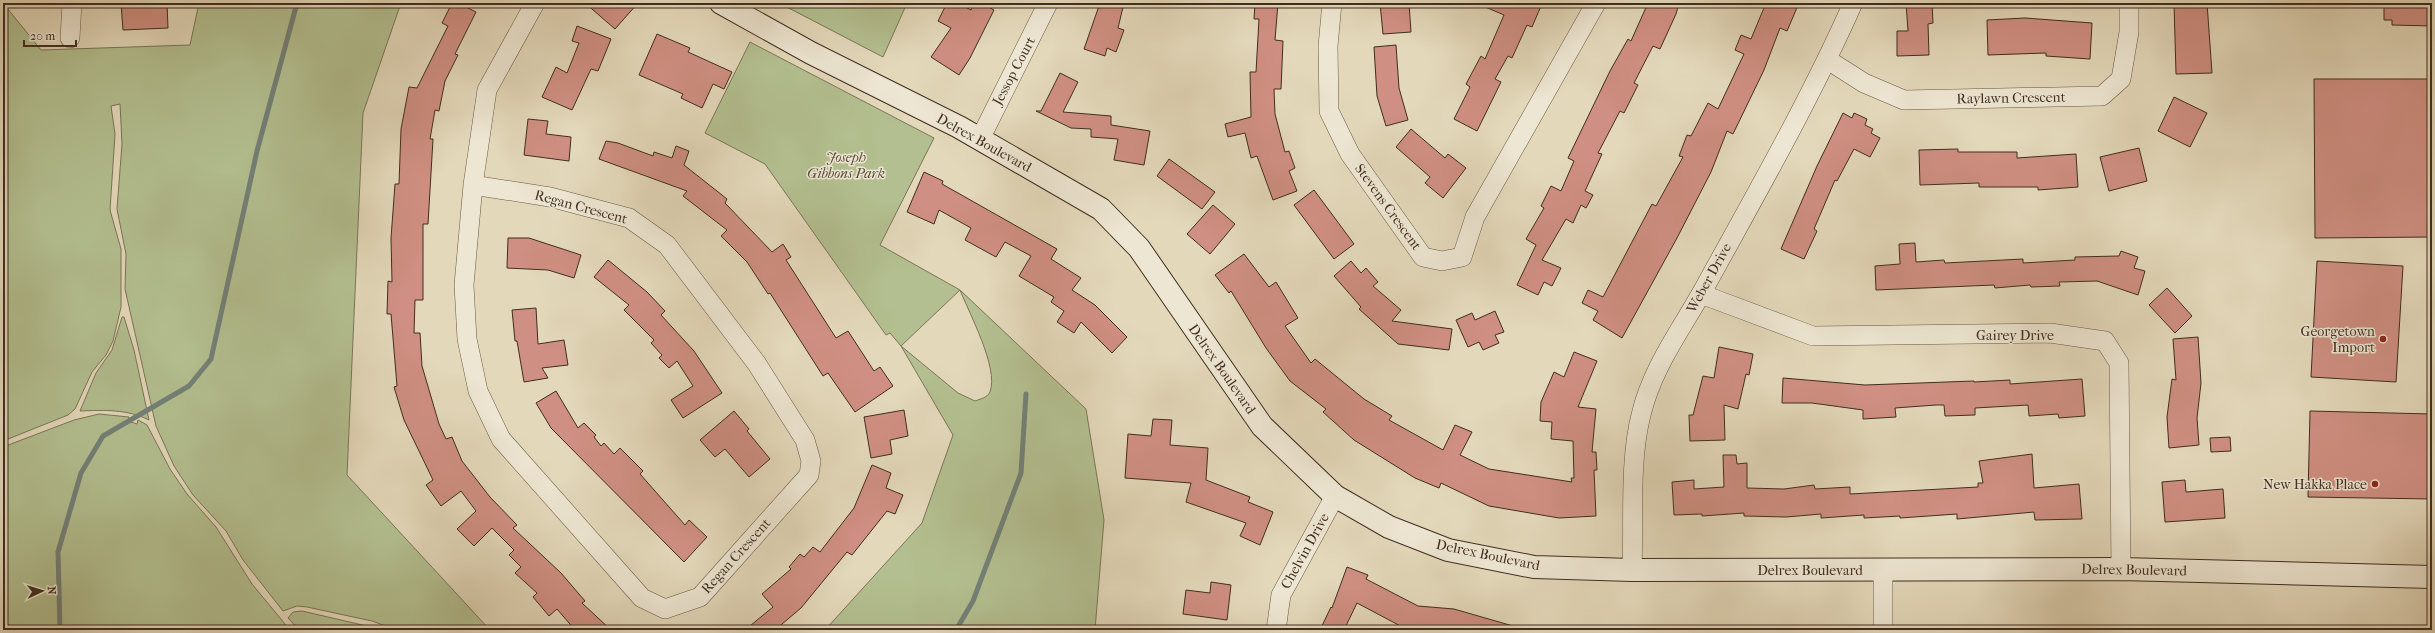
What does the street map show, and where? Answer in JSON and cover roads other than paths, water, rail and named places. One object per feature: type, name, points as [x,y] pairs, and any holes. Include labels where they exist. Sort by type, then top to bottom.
[{"type":"street","points":[[70,38],[72,3]]},
{"type":"street","name":"Regan Crescent","points":[[473,185],[550,197],[629,218],[667,245],[757,364],[806,440],[811,461],[809,475],[700,597],[664,609],[642,598],[501,439],[478,391],[467,339],[464,285],[473,185],[487,90],[536,3]]},
{"type":"street","name":"Delrex Boulevard","points":[[721,3],[811,53],[980,139],[1100,209],[1139,248],[1262,426],[1335,496],[1389,527],[1448,550],[1534,567],[1632,570],[2120,569],[2432,577]]},
{"type":"street","name":"Jessop Court","points":[[980,139],[1048,3]]},
{"type":"street","name":"Stevens Crescent","points":[[1332,3],[1328,46],[1329,111],[1350,154],[1423,257],[1442,261],[1462,257],[1475,217],[1596,3]]},
{"type":"street","name":"Weber Drive","points":[[1632,570],[1636,443],[1641,415],[1652,379],[1701,294],[1828,60],[1854,3]]},
{"type":"street","name":"Raylawn Crescent","points":[[1828,60],[1864,83],[1904,100],[2102,96],[2121,79],[2129,32],[2129,3]]},
{"type":"street","name":"Gairey Drive","points":[[1701,294],[1813,336],[2050,333],[2105,341],[2119,363],[2120,569]]},
{"type":"street","name":"Chelvin Drive","points":[[1276,630],[1281,595],[1335,496]]},
{"type":"street","points":[[1883,630],[1884,569]]},
{"type":"waterway","points":[[60,630],[58,552],[81,473],[103,436],[189,386],[211,359],[257,151],[297,3]]},
{"type":"waterway","points":[[956,630],[973,601],[1021,473],[1026,394]]},
{"type":"place","name":"Georgetown Import","points":[[2383,339]]},
{"type":"place","name":"New Hakka Place","points":[[2375,484]]},
{"type":"park label","name":"Joseph Gibbons Park","points":[[846,166]]}]
